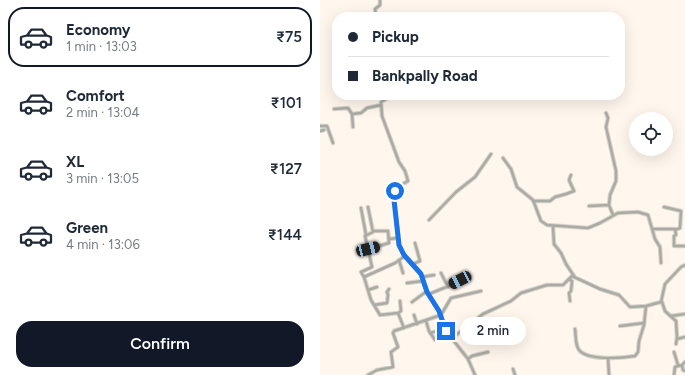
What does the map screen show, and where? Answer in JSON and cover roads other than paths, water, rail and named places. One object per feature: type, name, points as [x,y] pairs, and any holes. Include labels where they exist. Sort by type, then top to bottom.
[{"type":"street","points":[[375,12],[374,9],[380,5],[380,0]]},
{"type":"street","points":[[352,114],[361,113],[367,108],[381,105],[385,100]]},
{"type":"street","points":[[381,105],[384,123],[408,181],[396,190],[394,198],[398,238],[401,249],[405,256],[420,272],[427,291],[441,315],[445,329],[468,359],[475,375]]},
{"type":"street","points":[[334,109],[349,108],[352,114],[353,127]]},
{"type":"street","points":[[606,113],[608,118],[606,127],[616,172],[616,181],[610,193],[609,205],[613,216]]},
{"type":"street","points":[[320,126],[327,126],[333,142]]},
{"type":"street","points":[[429,220],[456,192],[475,177],[492,154]]},
{"type":"street","points":[[503,158],[511,170],[517,187],[533,201],[542,222],[547,226],[590,228],[613,216],[627,212],[641,212],[648,216],[655,239],[660,247],[661,264]]},
{"type":"street","points":[[533,201],[550,201],[554,197],[574,190],[569,180],[571,175]]},
{"type":"street","points":[[589,206],[609,205]]},
{"type":"street","points":[[368,207],[373,232]]},
{"type":"street","points":[[652,229],[675,230],[680,228],[681,211],[664,207]]},
{"type":"street","points":[[361,208],[372,267],[362,271],[374,305],[381,316],[398,313],[401,311],[400,301]]},
{"type":"street","points":[[553,227],[554,244],[574,276],[600,289],[619,295],[628,306],[646,306],[662,302]]},
{"type":"street","points":[[675,230],[676,235],[674,236],[674,246],[685,246]]},
{"type":"street","points":[[366,235],[373,232],[387,231],[389,239],[388,244],[368,249]]},
{"type":"street","points":[[389,239],[398,238]]},
{"type":"street","points":[[413,264],[420,260],[415,243]]},
{"type":"street","points":[[363,275],[400,260],[405,256]]},
{"type":"street","points":[[400,260],[403,273]]},
{"type":"street","points":[[676,344],[676,322],[665,311],[662,302],[665,284],[681,267],[685,265]]},
{"type":"street","points":[[441,273],[448,287]]},
{"type":"street","points":[[407,283],[434,275]]},
{"type":"street","points":[[430,294],[470,276]]},
{"type":"street","points":[[451,338],[484,314],[511,301],[521,293],[547,285],[562,285],[571,276],[574,276]]},
{"type":"street","points":[[569,279],[572,281],[571,292],[569,293],[570,301]]},
{"type":"street","points":[[368,290],[377,287]]},
{"type":"street","points":[[374,305],[387,302],[387,292],[389,289]]},
{"type":"street","points":[[412,302],[427,291]]},
{"type":"street","points":[[368,375],[377,370],[393,367],[391,351],[398,347],[393,332],[441,315],[448,305],[450,298],[481,292]]},
{"type":"street","points":[[575,329],[579,350],[586,355],[608,358],[636,355],[644,323],[646,306]]},
{"type":"street","points":[[398,313],[404,328]]},
{"type":"street","points":[[671,316],[685,314]]},
{"type":"street","points":[[414,315],[417,324]]},
{"type":"street","points":[[426,320],[430,333],[435,340]]},
{"type":"street","points":[[620,326],[644,323]]},
{"type":"street","points":[[430,333],[445,329]]},
{"type":"street","points":[[677,339],[685,337]]},
{"type":"street","points":[[468,359],[472,356],[488,352]]},
{"type":"street","points":[[674,352],[678,366]]},
{"type":"street","points":[[608,358],[609,375]]},
{"type":"street","points":[[682,366],[685,362]]},
{"type":"street","points":[[674,375],[675,368],[678,366]]},
{"type":"street","points":[[682,366],[683,370],[685,371]]},
{"type":"street","points":[[513,368],[515,375]]}]
